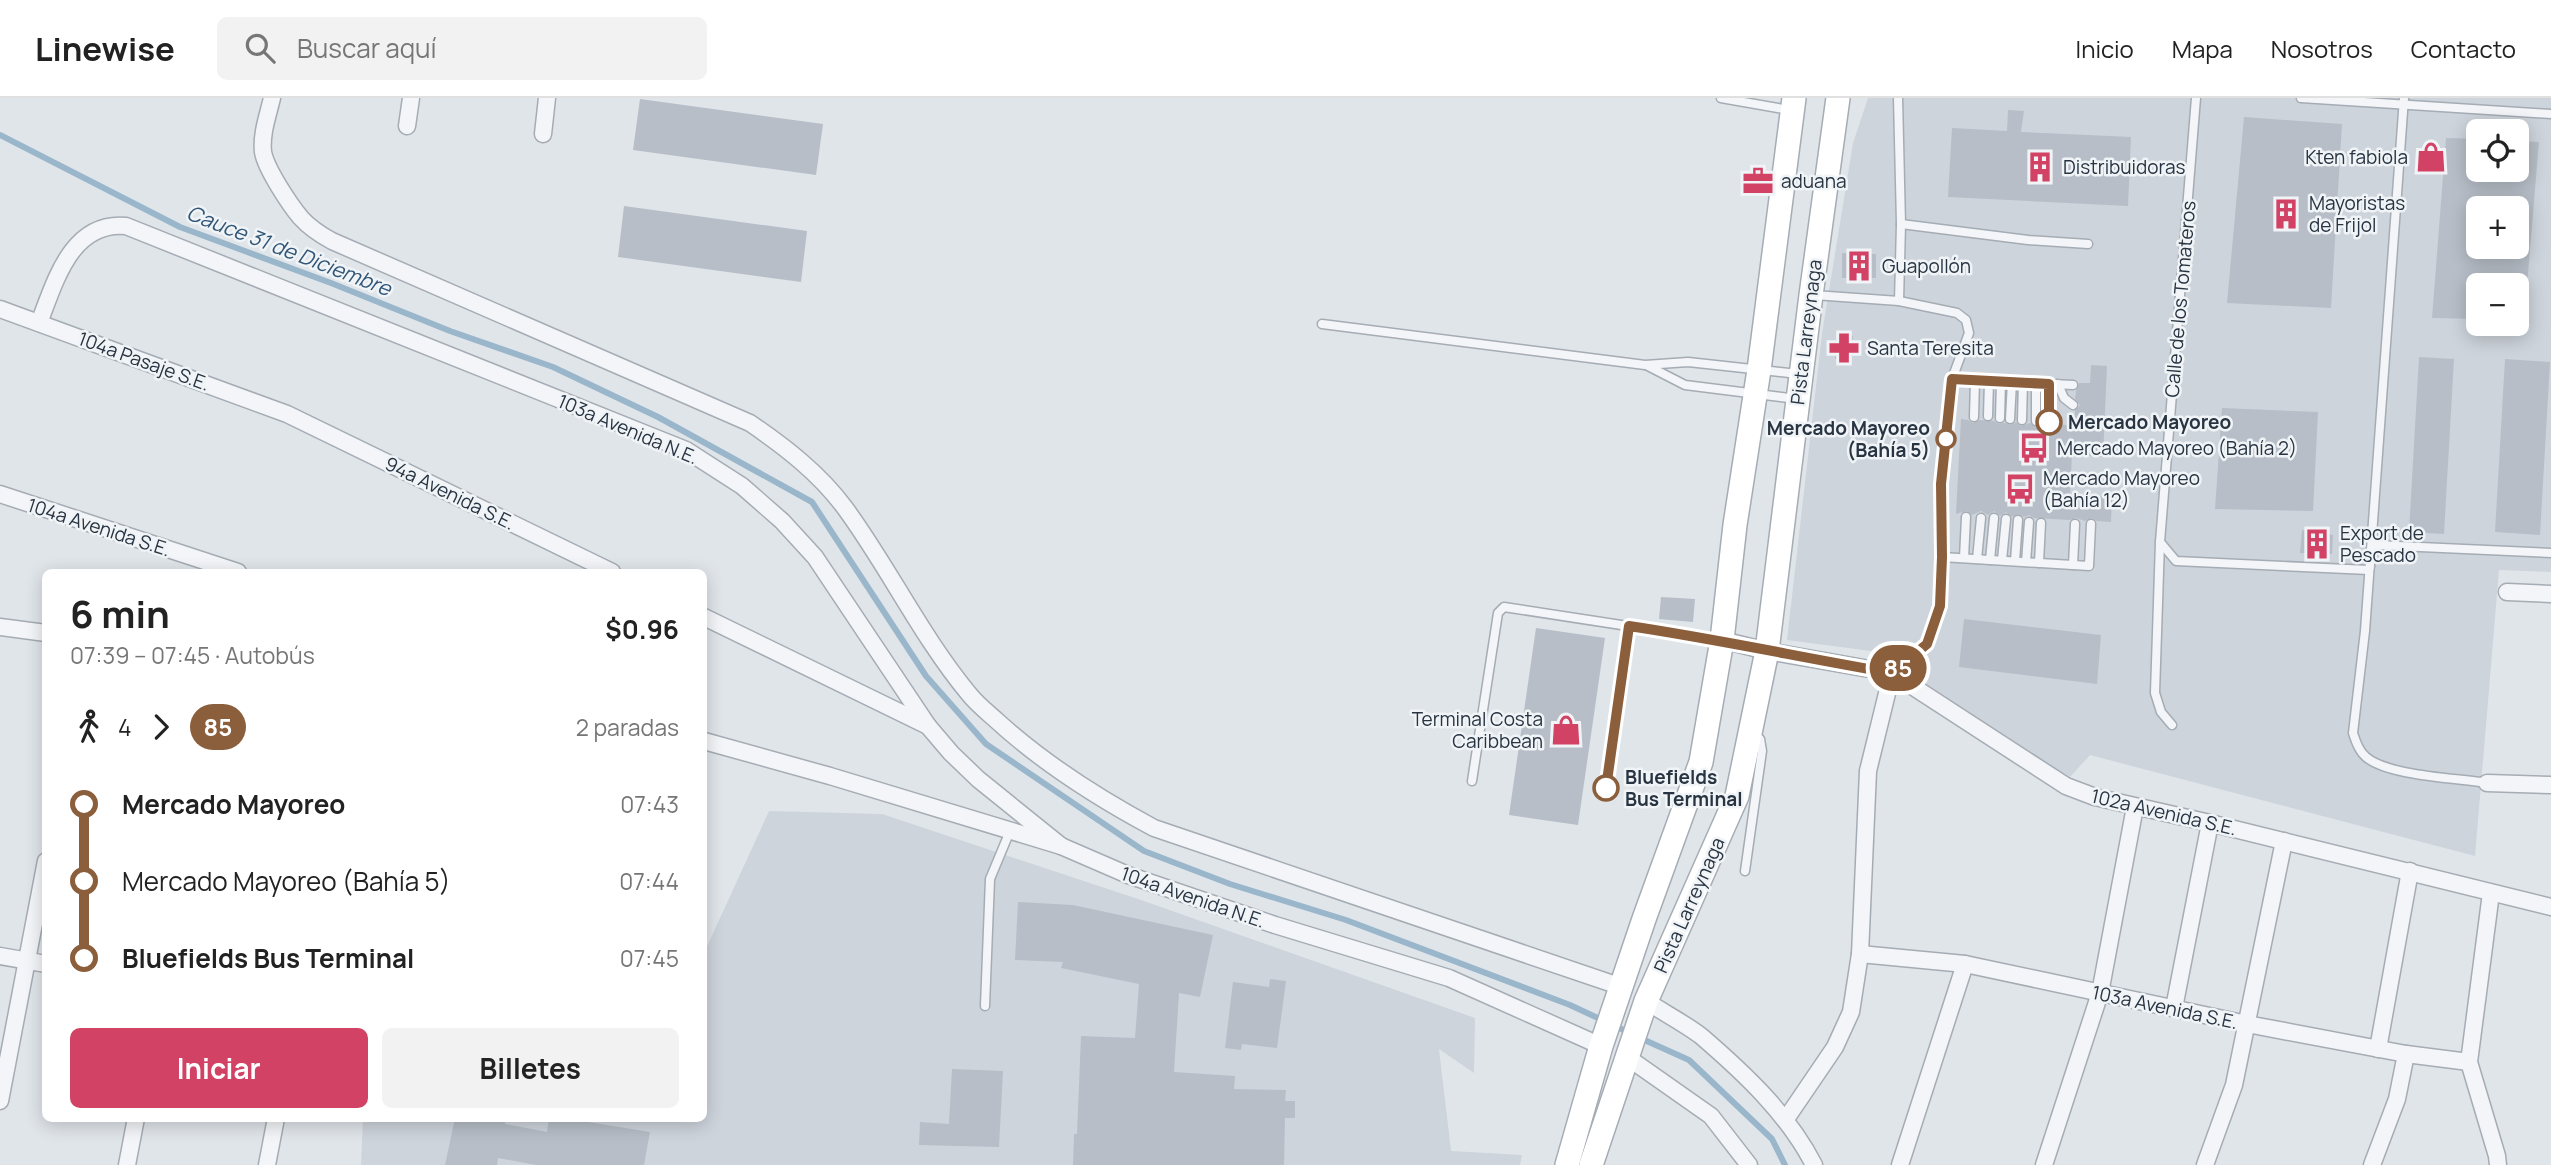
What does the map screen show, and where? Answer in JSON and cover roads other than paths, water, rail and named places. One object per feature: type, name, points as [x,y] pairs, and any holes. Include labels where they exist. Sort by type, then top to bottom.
[{"type":"main road","name":"Pista Larreynaga","points":[[1591,1165],[1645,1005],[1737,796],[1767,651],[1797,399],[1838,98]]},
{"type":"main road","name":"Pista Larreynaga","points":[[1567,1165],[1602,1043],[1701,762],[1722,640],[1735,525],[1759,370],[1793,104]]},
{"type":"street","points":[[272,98],[263,139],[264,154],[269,168],[301,218],[316,232],[750,423],[773,439],[804,462],[844,507],[944,663],[972,697],[1044,761],[1154,828],[1620,992]]},
{"type":"street","points":[[407,126],[411,98]]},
{"type":"street","points":[[543,134],[547,98]]},
{"type":"street","name":"103a Avenida N.E.","points":[[39,323],[61,269],[71,252],[84,238],[98,229],[111,224],[127,226],[686,450],[742,486],[782,521],[815,557],[928,726],[951,753],[978,779],[1061,846]]},
{"type":"street","name":"104a Pasaje S.E.","points":[[0,309],[287,414]]},
{"type":"street","name":"94a Avenida S.E.","points":[[287,414],[606,569]]},
{"type":"street","name":"104a Avenida S.E.","points":[[0,494],[229,569]]},
{"type":"street","points":[[2507,592],[2551,594]]},
{"type":"street","points":[[707,618],[928,726]]},
{"type":"street","points":[[0,627],[42,632]]},
{"type":"street","name":"102a Avenida S.E.","points":[[1722,640],[1767,651],[1892,673],[2066,786],[2095,797],[2551,907]]},
{"type":"street","points":[[1786,1119],[1835,1047],[1851,1012],[1860,954],[1868,771],[1892,673]]},
{"type":"street","name":"104a Avenida N.E.","points":[[707,742],[1061,846],[1128,875],[1275,925],[1449,978],[1602,1043]]},
{"type":"street","points":[[2487,783],[2551,786]]},
{"type":"street","points":[[2044,1165],[2100,993],[2136,807]]},
{"type":"street","points":[[2174,1008],[2210,823]]},
{"type":"street","points":[[2205,1165],[2234,1085],[2284,841]]},
{"type":"street","points":[[2378,1049],[2410,872]]},
{"type":"street","points":[[0,1101],[42,879]]},
{"type":"street","points":[[2491,893],[2469,1062],[2498,1165]]},
{"type":"street","name":"103a Avenida S.E.","points":[[1860,954],[1965,964],[2247,1024],[2406,1054],[2469,1062]]},
{"type":"street","points":[[0,956],[42,963]]},
{"type":"street","points":[[1900,1165],[1965,964]]},
{"type":"street","points":[[1645,1005],[1699,1035],[1786,1119],[1814,1165]]},
{"type":"street","points":[[1628,1054],[1711,1116],[1749,1165]]},
{"type":"street","points":[[2372,1165],[2397,1100],[2406,1054]]},
{"type":"street","points":[[127,1165],[135,1122]]},
{"type":"street","points":[[267,1165],[275,1122]]},
{"type":"lane","points":[[1721,98],[1793,104]]},
{"type":"lane","points":[[1898,98],[1901,224],[1899,301]]},
{"type":"lane","name":"Calle de los Tomateros","points":[[2172,725],[2161,712],[2155,693],[2161,542],[2196,98]]},
{"type":"lane","points":[[2301,98],[2404,102],[2551,114]]},
{"type":"lane","points":[[2404,102],[2365,631],[2353,733],[2358,748],[2373,761],[2392,769],[2487,783]]},
{"type":"lane","points":[[1901,224],[2028,240],[2088,244]]},
{"type":"lane","points":[[1811,295],[1899,301],[1957,313],[1966,320],[1969,333],[1952,379],[1941,484],[1940,606],[1927,644],[1892,673]]},
{"type":"lane","points":[[1322,324],[1645,365],[1688,362],[1801,375]]},
{"type":"lane","points":[[1645,365],[1685,385],[1797,399]]},
{"type":"lane","points":[[1952,379],[2073,385]]},
{"type":"lane","points":[[1974,417],[1975,380]]},
{"type":"lane","points":[[1988,416],[1989,381]]},
{"type":"lane","points":[[2000,418],[2001,381]]},
{"type":"lane","points":[[2010,419],[2012,382]]},
{"type":"lane","points":[[2022,420],[2023,382]]},
{"type":"lane","points":[[2036,383],[2036,421]]},
{"type":"lane","points":[[2053,384],[2073,405]]},
{"type":"lane","points":[[2049,422],[2053,384]]},
{"type":"lane","points":[[1964,558],[1966,517]]},
{"type":"lane","points":[[1977,559],[1980,518]]},
{"type":"lane","points":[[1990,559],[1994,518]]},
{"type":"lane","points":[[2002,560],[2006,519]]},
{"type":"lane","points":[[2015,561],[2018,520]]},
{"type":"lane","points":[[2026,562],[2029,522]]},
{"type":"lane","points":[[2039,563],[2041,523]]},
{"type":"lane","points":[[2073,565],[2075,524]]},
{"type":"lane","points":[[1942,557],[2090,566],[2091,524]]},
{"type":"lane","points":[[2161,542],[2176,561],[2368,570]]},
{"type":"lane","points":[[2368,570],[2376,545],[2551,553]]},
{"type":"lane","points":[[1472,781],[1500,610],[1504,607],[1722,640]]},
{"type":"lane","points":[[1606,788],[1629,626]]},
{"type":"lane","points":[[1745,871],[1762,751],[1760,739],[1751,733]]},
{"type":"lane","points":[[985,1006],[990,879],[1010,831]]},
{"type":"waterway","name":"Cauce 31 de Diciembre","points":[[0,135],[180,227],[450,331],[553,367],[658,417],[812,502],[926,676],[986,744],[1144,851],[1230,884],[1346,920],[1570,1005],[1630,1033]]},
{"type":"waterway","points":[[1640,1038],[1689,1060],[1772,1139],[1785,1165]]},
{"type":"place","name":"Kten fabiola","points":[[2431,157]]},
{"type":"place","name":"Distribuidoras","points":[[2040,167]]},
{"type":"place","name":"aduana","points":[[1758,181]]},
{"type":"place","name":"Mayoristas de Frijol","points":[[2286,214]]},
{"type":"place","name":"Guapollón","points":[[1859,266]]},
{"type":"place","name":"Santa Teresita","points":[[1844,348]]},
{"type":"place","name":"Mercado Mayoreo","points":[[2049,422]]},
{"type":"place","name":"Mercado Mayoreo (Bahía 5)","points":[[1946,439]]},
{"type":"place","name":"Mercado Mayoreo (Bahía 2)","points":[[2034,448]]},
{"type":"place","name":"Mercado Mayoreo (Bahía 12)","points":[[2020,489]]},
{"type":"place","name":"Export de Pescado","points":[[2317,544]]},
{"type":"place","name":"Terminal Costa Caribbean","points":[[1566,730]]},
{"type":"place","name":"Bluefields Bus Terminal","points":[[1606,788]]}]
